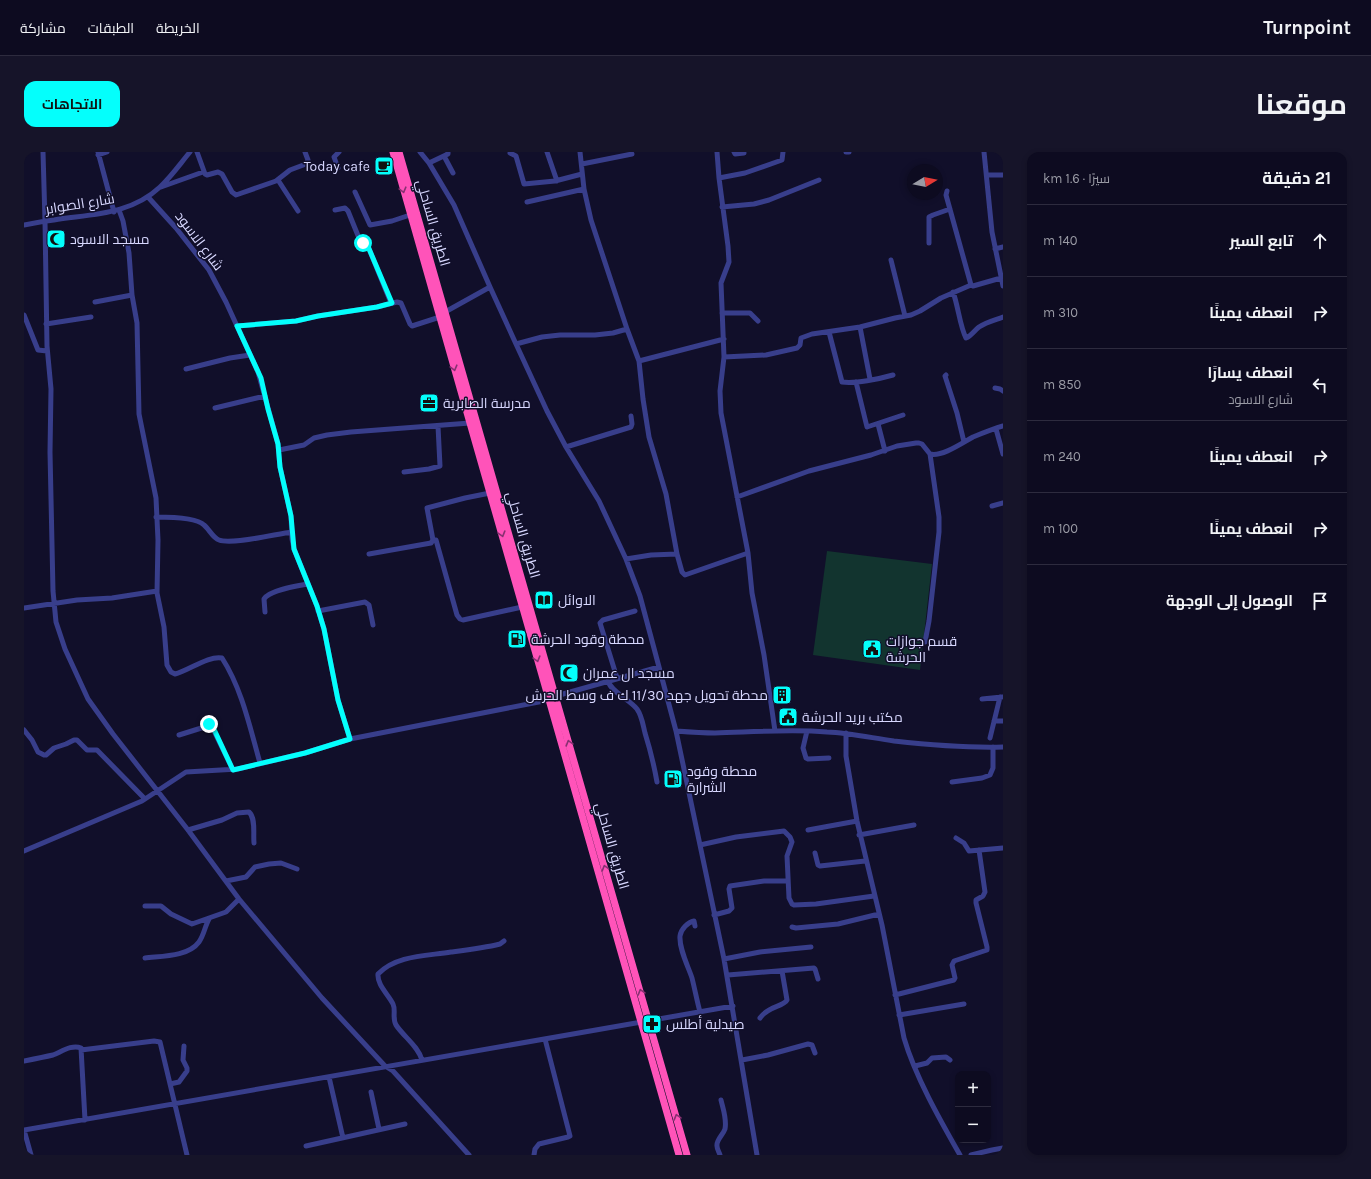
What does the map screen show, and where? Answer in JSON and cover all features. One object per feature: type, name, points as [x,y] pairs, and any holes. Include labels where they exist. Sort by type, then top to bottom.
[{"type":"highway","name":"الطريق الساحلي","points":[[393,152],[399,163],[499,513],[556,696],[645,1021],[679,1155]]},
{"type":"highway","name":"الطريق الساحلي","points":[[399,152],[399,163],[410,215],[443,314],[470,423],[490,493],[499,513],[522,607],[645,1021],[687,1155]]},
{"type":"street","points":[[42,152],[45,221],[47,351],[51,389],[51,485],[53,523],[52,572],[56,622],[65,649],[88,699],[239,899],[322,998],[384,1066],[393,1071],[470,1155]]},
{"type":"street","points":[[107,152],[98,153],[116,211],[123,220],[130,254],[132,295],[137,323],[139,417],[156,498],[158,540],[157,591],[164,627],[168,665],[171,672],[174,674],[197,664],[218,657],[222,658],[229,669],[239,692],[260,763]]},
{"type":"street","name":"شارع الصوابر","points":[[24,225],[116,211],[148,197],[159,188],[190,152]]},
{"type":"street","points":[[197,152],[203,172],[207,175],[218,172],[222,174],[232,192],[236,195],[278,180],[290,170],[308,162],[305,152]]},
{"type":"street","points":[[338,168],[334,156],[339,152]]},
{"type":"street","points":[[420,152],[429,163],[454,205],[547,411],[566,447],[599,501],[626,559],[642,602],[676,731],[728,976],[757,1155]]},
{"type":"street","points":[[547,152],[557,181]]},
{"type":"street","points":[[580,152],[584,189],[591,220],[627,329],[640,361],[643,398],[649,437],[666,494],[682,572],[685,575],[748,553]]},
{"type":"street","points":[[717,152],[722,207],[728,246],[728,262],[721,283],[724,338],[724,358],[720,391],[721,413],[748,553],[750,581],[764,655],[775,731]]},
{"type":"street","points":[[734,152],[735,154],[744,153]]},
{"type":"street","points":[[719,178],[744,174],[782,160],[783,152]]},
{"type":"street","points":[[984,152],[995,249],[1003,286]]},
{"type":"street","points":[[429,163],[446,154],[453,173]]},
{"type":"street","points":[[510,154],[516,156],[524,184],[557,181],[582,174]]},
{"type":"street","points":[[582,164],[632,154]]},
{"type":"street","points":[[159,188],[203,172]]},
{"type":"street","points":[[987,175],[1003,175]]},
{"type":"street","points":[[278,180],[298,211]]},
{"type":"street","points":[[722,207],[754,204],[769,200],[819,180]]},
{"type":"street","points":[[527,202],[584,189]]},
{"type":"street","points":[[947,191],[946,193],[950,209],[971,285]]},
{"type":"street","points":[[355,192],[370,225],[392,221],[410,215]]},
{"type":"street","name":"شارع الاسود","points":[[148,197],[202,260],[220,290],[261,378],[279,450],[280,467],[291,516],[292,539],[297,558],[318,611],[328,645],[338,700],[350,739]]},
{"type":"street","points":[[335,210],[345,208],[348,211],[361,243],[367,244],[392,303]]},
{"type":"street","points":[[929,243],[929,217],[933,214],[950,209]]},
{"type":"street","points":[[995,249],[1003,247]]},
{"type":"street","points":[[891,260],[905,316]]},
{"type":"street","points":[[724,358],[766,355],[797,348],[800,345],[801,338],[812,334],[860,327],[905,316],[920,311],[953,292],[971,285],[973,286],[1001,278]]},
{"type":"street","points":[[237,326],[300,320],[377,307],[392,303],[400,303],[412,326],[443,314],[490,287]]},
{"type":"street","points":[[953,292],[962,329],[966,338],[987,322],[1003,317]]},
{"type":"street","points":[[95,302],[132,295]]},
{"type":"street","points":[[722,313],[750,313],[758,321]]},
{"type":"street","points":[[24,316],[38,350],[47,351]]},
{"type":"street","points":[[46,324],[91,317]]},
{"type":"street","points":[[860,327],[870,380]]},
{"type":"street","points":[[516,344],[542,337],[560,335],[596,335],[613,333],[627,329]]},
{"type":"street","points":[[829,332],[841,382],[856,382],[893,375]]},
{"type":"street","points":[[640,361],[724,338]]},
{"type":"street","points":[[186,369],[230,358],[250,355]]},
{"type":"street","points":[[946,375],[945,376],[957,413],[964,442]]},
{"type":"street","points":[[856,382],[866,426],[878,424],[903,415]]},
{"type":"street","points":[[994,388],[1003,391]]},
{"type":"street","points":[[215,408],[265,396]]},
{"type":"street","points":[[566,447],[631,427],[631,416]]},
{"type":"street","points":[[279,450],[304,445],[314,438],[327,435],[470,423]]},
{"type":"street","points":[[878,424],[885,451]]},
{"type":"street","points":[[404,472],[440,466],[438,426]]},
{"type":"street","points":[[930,454],[937,454],[956,447],[972,438],[1003,426]]},
{"type":"street","points":[[996,428],[1003,454]]},
{"type":"street","points":[[737,497],[809,471],[871,455],[897,446],[916,443],[922,444],[930,454],[939,518],[939,532],[930,616],[925,642]]},
{"type":"street","points":[[369,554],[431,543],[433,540],[427,508],[490,493]]},
{"type":"street","points":[[992,506],[1003,503]]},
{"type":"street","points":[[156,517],[174,517],[201,523],[220,540],[240,540],[292,532]]},
{"type":"street","points":[[436,540],[457,615],[460,619],[463,620],[522,607]]},
{"type":"street","points":[[626,559],[678,554]]},
{"type":"street","points":[[265,612],[264,599],[266,596],[308,584]]},
{"type":"street","points":[[24,608],[77,600],[112,598],[157,591]]},
{"type":"street","points":[[318,611],[365,602],[369,606],[373,625]]},
{"type":"street","points":[[617,678],[600,623],[603,620],[635,611]]},
{"type":"street","points":[[556,696],[659,667]]},
{"type":"street","points":[[608,681],[610,686],[630,702],[637,710],[641,718],[657,782]]},
{"type":"street","points":[[982,699],[1002,697],[990,738]]},
{"type":"street","points":[[24,851],[145,800],[186,772],[233,770],[305,753],[350,739],[549,700]]},
{"type":"street","points":[[994,721],[1003,722]]},
{"type":"street","points":[[179,735],[211,725],[233,770]]},
{"type":"street","points":[[24,730],[32,740],[38,752],[44,755],[74,740],[78,740],[87,750],[96,750],[145,800]]},
{"type":"street","points":[[676,731],[714,733],[807,731],[846,733],[916,743],[970,747],[1003,747]]},
{"type":"street","points":[[807,731],[803,748],[806,758],[830,758]]},
{"type":"street","points":[[846,733],[846,756],[856,821],[879,914],[907,1048],[926,1092],[960,1155]]},
{"type":"street","points":[[952,782],[982,778],[990,775],[993,768],[992,747]]},
{"type":"street","points":[[188,830],[222,820],[237,813],[249,812],[253,820],[254,843]]},
{"type":"street","points":[[808,830],[856,821]]},
{"type":"street","points":[[859,835],[914,825]]},
{"type":"street","points":[[700,845],[736,837],[784,831],[790,837],[792,842],[787,854],[787,881],[790,901],[794,905],[816,904],[874,896]]},
{"type":"street","points":[[956,838],[964,843],[969,851],[1003,848]]},
{"type":"street","points":[[895,995],[954,980],[955,978],[952,965],[954,962],[987,950],[976,903],[976,900],[983,896],[985,892],[979,850]]},
{"type":"street","points":[[815,853],[818,865],[820,866],[866,861]]},
{"type":"street","points":[[226,881],[246,877],[255,867],[274,863],[281,863],[297,869]]},
{"type":"street","points":[[714,915],[729,911],[732,908],[729,890],[730,886],[764,880],[787,881]]},
{"type":"street","points":[[145,906],[161,906],[171,914],[190,924],[209,919],[226,912],[239,899]]},
{"type":"street","points":[[792,927],[832,925],[879,914]]},
{"type":"street","points":[[145,958],[182,953],[191,949],[199,941],[209,919]]},
{"type":"street","points":[[695,926],[694,921],[691,922],[681,932],[680,938],[700,1012]]},
{"type":"street","points":[[422,1060],[418,1051],[396,1025],[394,1006],[381,985],[377,976],[378,974],[391,964],[411,957],[468,950],[500,944],[504,941]]},
{"type":"street","points":[[724,959],[760,952],[811,947]]},
{"type":"street","points":[[728,976],[814,968],[818,979]]},
{"type":"street","points":[[760,1018],[770,1008],[783,1004],[787,1000],[782,971]]},
{"type":"street","points":[[899,1015],[964,1004]]},
{"type":"street","points":[[31,1155],[24,1130],[733,1006]]},
{"type":"street","points":[[534,1155],[535,1149],[539,1144],[570,1136],[544,1039]]},
{"type":"street","points":[[24,1060],[53,1054],[72,1047],[78,1047],[81,1050],[154,1040],[159,1041],[187,1155]]},
{"type":"street","points":[[742,1060],[768,1055],[808,1044],[812,1045],[815,1053]]},
{"type":"street","points":[[170,1084],[179,1082],[187,1071],[183,1060],[184,1046]]},
{"type":"street","points":[[81,1050],[85,1120]]},
{"type":"street","points":[[915,1066],[927,1063],[932,1058],[936,1057],[946,1057],[950,1060]]},
{"type":"street","points":[[329,1077],[343,1138]]},
{"type":"street","points":[[371,1092],[379,1129]]},
{"type":"street","points":[[720,1100],[725,1123],[724,1130],[717,1143],[717,1148],[720,1155]]},
{"type":"street","points":[[306,1146],[405,1124]]},
{"type":"street","points":[[971,1155],[1003,1148]]},
{"type":"green space","points":[[827,551],[932,564],[920,670],[813,655]]},
{"type":"place","name":"Today cafe","points":[[384,166]]},
{"type":"place","name":"مسجد الاسود","points":[[56,239]]},
{"type":"place","name":"مدرسة الصابرية","points":[[429,403]]},
{"type":"place","name":"الاوائل","points":[[544,600]]},
{"type":"place","name":"محطة وقود الحرشة","points":[[517,639]]},
{"type":"place","name":"قسم جوازات الحرشة","points":[[872,649]]},
{"type":"place","name":"مسجد ال عمران","points":[[569,673]]},
{"type":"place","name":"محطة تحويل جهد 11/30 ك ف وسط الحرش","points":[[782,695]]},
{"type":"place","name":"مكتب بريد الحرشة","points":[[788,717]]},
{"type":"place","name":"محطة وقود الشرارة","points":[[673,779]]},
{"type":"place","name":"صيدلية أطلس","points":[[652,1024]]},
{"type":"route","points":[[209,724],[212,725],[233,770],[305,753],[350,739],[338,700],[324,629],[317,606],[294,549],[291,516],[280,467],[278,444],[261,378],[237,326],[296,321],[392,303],[367,244],[363,243]]}]
